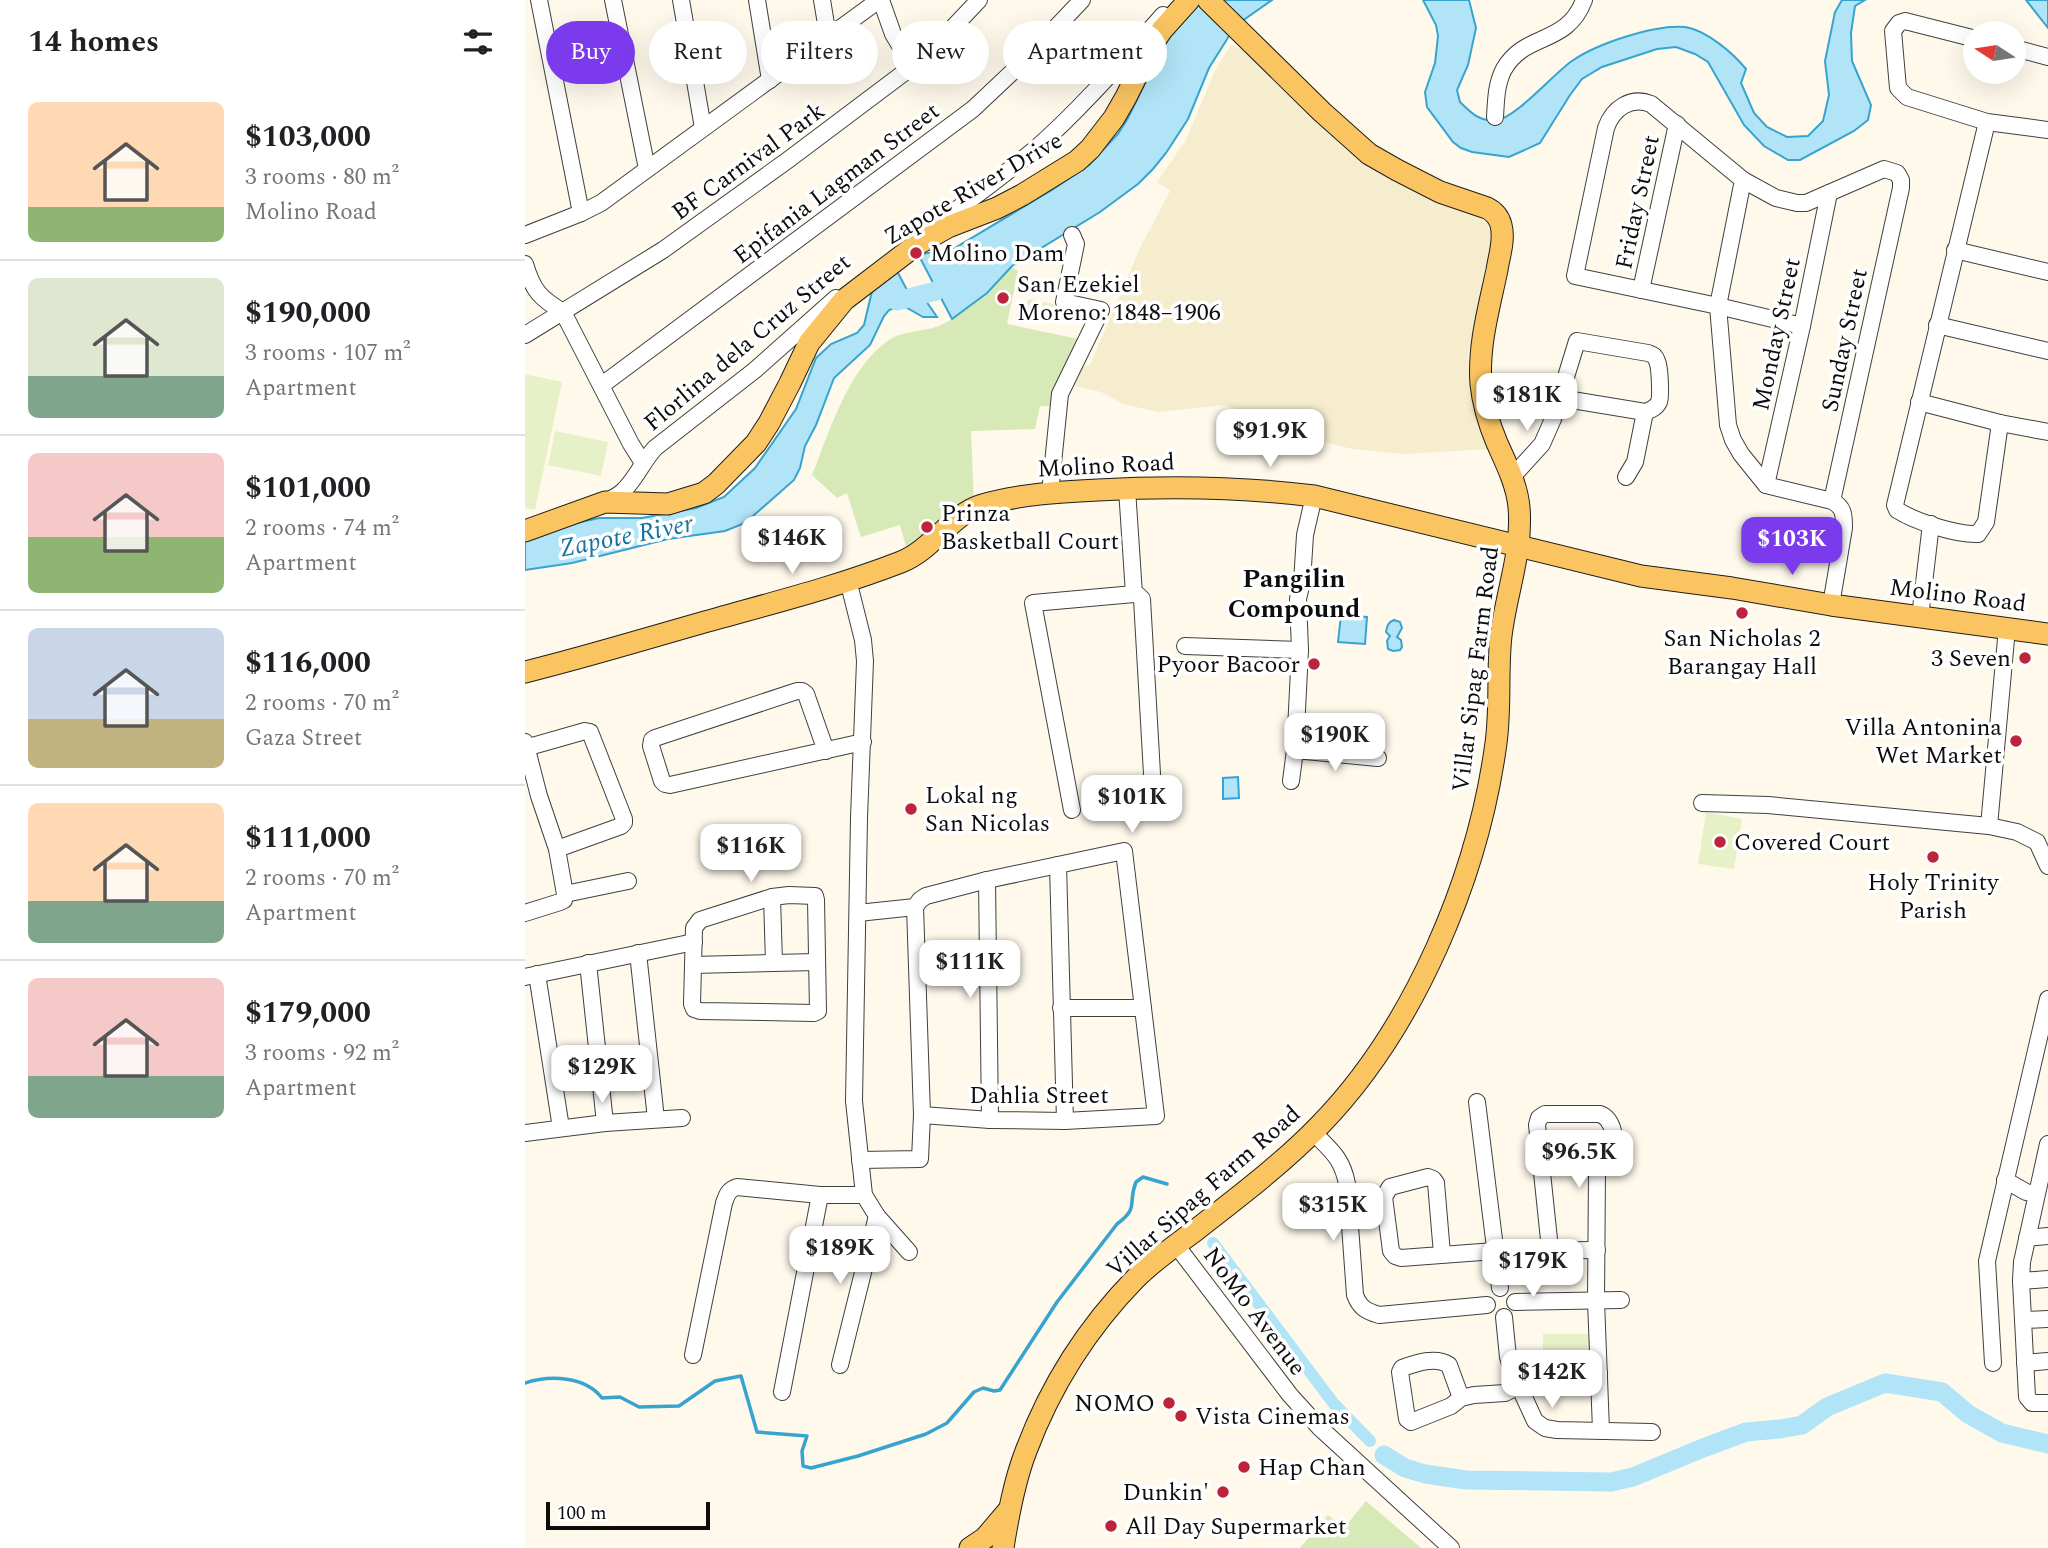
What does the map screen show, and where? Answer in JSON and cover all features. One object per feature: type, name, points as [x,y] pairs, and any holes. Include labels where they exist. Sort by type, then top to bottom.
[{"type":"main road","name":"Zapote River Drive","points":[[525,531],[605,502],[668,504],[704,493],[716,484],[755,443],[769,423],[809,343],[844,300],[916,245],[948,227],[997,208],[1058,173],[1090,149],[1114,118],[1152,45],[1189,0]]},
{"type":"main road","name":"Villar Sipag Farm Road","points":[[1003,1548],[1025,1454],[1070,1361],[1086,1338],[1137,1277],[1251,1188],[1313,1132],[1346,1096],[1398,1024],[1418,990],[1458,893],[1480,821],[1496,747],[1500,713],[1501,630],[1518,547],[1519,504],[1512,477],[1496,442],[1483,402],[1480,357],[1502,244],[1500,221],[1494,212],[1487,208],[1440,192],[1369,154],[1322,112],[1208,0]]},
{"type":"main road","name":"Molino Road","points":[[525,672],[782,601],[911,558],[963,514],[977,506],[1050,493],[1127,489],[1235,488],[1314,496],[1641,576],[2048,634]]},
{"type":"main road","points":[[970,1548],[985,1538],[1010,1509]]},
{"type":"main road","points":[[1010,1509],[1020,1548]]},
{"type":"street","points":[[539,0],[581,213]]},
{"type":"street","points":[[613,0],[647,169]]},
{"type":"street","points":[[681,0],[703,128]]},
{"type":"street","points":[[757,0],[761,25]]},
{"type":"street","points":[[822,0],[826,21]]},
{"type":"street","points":[[850,21],[880,0],[892,29]]},
{"type":"street","name":"BF Carnival Park","points":[[960,21],[979,0]]},
{"type":"street","name":"Epifania Lagman Street","points":[[602,385],[973,109],[1025,60],[1082,0]]},
{"type":"street","name":"Florlina dela Cruz Street","points":[[605,502],[623,491],[655,448],[755,370],[855,281],[1033,150],[1059,126],[1177,0]]},
{"type":"street","points":[[1495,117],[1497,90],[1504,69],[1520,50],[1564,30],[1579,13],[1584,0]]},
{"type":"street","points":[[1963,36],[1905,21],[1899,23],[1893,31],[1898,88],[1907,97],[1987,122],[2048,130]]},
{"type":"street","points":[[2027,51],[2048,57]]},
{"type":"street","name":"BF Carnival Park","points":[[525,335],[663,250],[892,82]]},
{"type":"street","points":[[525,235],[601,203],[764,84]]},
{"type":"street","points":[[1802,326],[1575,276],[1606,128],[1616,109],[1634,102],[1644,101],[1651,104],[1743,180],[1767,194],[1806,203],[1829,193]]},
{"type":"street","points":[[1987,122],[1895,505],[1897,510],[1931,524],[1978,534],[1986,522],[2000,423]]},
{"type":"street","name":"Friday Street","points":[[1641,290],[1677,124]]},
{"type":"street","name":"Sunday Street","points":[[1829,193],[1884,169],[1897,173],[1901,180],[1832,500]]},
{"type":"street","points":[[1743,180],[1718,306],[1728,425],[1741,454],[1766,485],[1832,500],[1839,504],[1845,517],[1831,605]]},
{"type":"street","name":"Monday Street","points":[[1766,485],[1829,193]]},
{"type":"street","points":[[1050,493],[1060,394],[1101,310],[1064,302],[1076,244],[1072,235]]},
{"type":"street","points":[[1955,250],[2048,272]]},
{"type":"street","points":[[525,264],[529,277],[543,300],[563,312],[643,463]]},
{"type":"street","points":[[1937,325],[2048,351]]},
{"type":"street","points":[[1512,477],[1542,444],[1560,398],[1577,341],[1653,355],[1657,361],[1660,397],[1657,405],[1645,412],[1560,398]]},
{"type":"street","points":[[1919,402],[2000,423],[2048,432]]},
{"type":"street","points":[[1626,477],[1635,462],[1645,412]]},
{"type":"street","points":[[1127,489],[1134,594]]},
{"type":"street","points":[[1291,781],[1300,650],[1299,599],[1305,535],[1314,496]]},
{"type":"street","points":[[1920,617],[1931,524]]},
{"type":"street","points":[[848,580],[863,640],[865,661],[854,1101],[864,1195],[877,1216],[909,1252]]},
{"type":"street","points":[[1072,810],[1033,604],[1134,594],[1142,600],[1152,774]]},
{"type":"street","points":[[1989,826],[2007,628]]},
{"type":"street","points":[[1185,646],[1300,650]]},
{"type":"street","points":[[826,751],[806,694],[802,691],[656,738],[652,740],[651,746],[662,781],[670,785],[826,751],[863,742]]},
{"type":"street","points":[[525,913],[560,902],[564,900],[565,894],[557,849],[526,746],[590,732],[624,823],[557,849]]},
{"type":"street","points":[[1295,750],[1378,758]]},
{"type":"street","points":[[1702,803],[1768,805],[1989,826],[2017,832],[2037,842],[2048,866]]},
{"type":"street","points":[[860,1160],[920,1159],[922,1115],[915,907],[920,900],[926,896],[987,880],[1124,851],[1143,1008],[1061,1008]]},
{"type":"street","points":[[1058,865],[1065,1121]]},
{"type":"street","points":[[987,880],[990,1120]]},
{"type":"street","points":[[565,894],[628,881]]},
{"type":"street","points":[[815,896],[818,1011],[694,1009],[694,928],[700,920],[772,897],[815,896]]},
{"type":"street","points":[[772,897],[774,964]]},
{"type":"street","points":[[858,913],[915,907]]},
{"type":"street","points":[[561,1128],[531,975],[694,942]]},
{"type":"street","points":[[638,953],[656,1119]]},
{"type":"street","points":[[693,965],[817,962]]},
{"type":"street","points":[[588,964],[605,1124]]},
{"type":"street","points":[[1993,1363],[1987,1261],[2009,1182],[2048,999]]},
{"type":"street","name":"Dahlia Street","points":[[922,1115],[990,1120],[1065,1121],[1156,1116],[1143,1008]]},
{"type":"street","points":[[1477,1102],[1500,1289]]},
{"type":"street","points":[[1550,1249],[1537,1125],[1539,1118],[1545,1114],[1607,1116],[1611,1122],[1614,1146],[1597,1172],[1596,1301],[1601,1430]]},
{"type":"street","points":[[525,1133],[682,1118]]},
{"type":"street","points":[[1313,1132],[1335,1153],[1345,1170],[1355,1296],[1359,1305],[1366,1311],[1379,1315],[1487,1305]]},
{"type":"street","points":[[2048,1144],[2022,1262],[2021,1281],[2029,1401],[2036,1404],[2048,1403]]},
{"type":"street","points":[[1442,1254],[1436,1183],[1433,1179],[1428,1177],[1390,1187],[1384,1197],[1391,1251],[1395,1256],[1406,1259],[1495,1251],[1597,1250]]},
{"type":"street","points":[[2009,1182],[2029,1178],[2040,1187]]},
{"type":"street","points":[[693,1355],[727,1195],[731,1189],[737,1187],[820,1195],[864,1195]]},
{"type":"street","points":[[782,1392],[820,1195]]},
{"type":"street","points":[[840,1365],[877,1216]]},
{"type":"street","points":[[2027,1238],[2048,1236]]},
{"type":"street","name":"NoMo Avenue","points":[[1176,1245],[1290,1395],[1319,1427],[1451,1548]]},
{"type":"street","points":[[2021,1281],[2048,1279]]},
{"type":"street","points":[[1500,1289],[1510,1292],[1515,1302],[1512,1311],[1504,1317],[1491,1313],[1487,1305],[1491,1293],[1500,1289]]},
{"type":"street","points":[[1515,1302],[1621,1300]]},
{"type":"street","points":[[1504,1317],[1508,1357],[1535,1421],[1545,1428],[1557,1430],[1652,1432]]},
{"type":"street","points":[[2022,1320],[2048,1318]]},
{"type":"street","points":[[1461,1398],[1449,1365],[1441,1360],[1411,1364],[1400,1372],[1407,1419],[1411,1422],[1451,1406],[1461,1398],[1505,1392],[1557,1369],[1599,1373]]},
{"type":"street","points":[[2025,1363],[2048,1361]]},
{"type":"shaded area","points":[[1231,45],[1240,48],[1346,150],[1387,178],[1437,203],[1476,215],[1486,222],[1491,242],[1468,356],[1472,405],[1488,449],[1404,454],[1352,449],[1309,438],[1225,405],[1158,412],[1123,404],[1101,392],[1074,386],[1080,367],[1090,365],[1140,248],[1170,191],[1157,182],[1186,140],[1215,71]]},
{"type":"green space","points":[[1011,266],[1018,271],[1007,324],[1083,340],[1056,407],[1040,406],[1035,429],[971,431],[974,504],[908,554],[900,525],[861,537],[847,493],[837,498],[812,475],[833,420],[851,383],[875,352],[889,340],[951,320],[979,299]]},
{"type":"green space","points":[[1028,299],[1058,305],[1054,323],[1024,316]]},
{"type":"green space","points":[[525,374],[562,382],[535,510],[525,508]]},
{"type":"green space","points":[[555,431],[608,442],[601,476],[548,465]]},
{"type":"green space","name":"Covered Court","points":[[1706,812],[1742,819],[1734,869],[1698,864]]},
{"type":"green space","points":[[1543,1334],[1592,1334],[1593,1360],[1543,1361]]},
{"type":"green space","points":[[1366,1501],[1421,1548],[1300,1548],[1328,1515],[1344,1528]]},
{"type":"water","points":[[1202,0],[1272,0],[1245,19],[1229,36],[1209,68],[1188,119],[1166,153],[1138,184],[1100,212],[1012,266],[987,293],[952,319],[919,256],[953,249],[1089,165],[1118,134],[1145,84],[1167,84],[1167,38],[1171,30]]},
{"type":"water","points":[[1423,0],[1469,0],[1476,28],[1468,65],[1457,90],[1460,102],[1480,118],[1504,118],[1564,67],[1596,48],[1642,32],[1685,27],[1710,37],[1741,63],[1746,69],[1741,83],[1754,113],[1767,127],[1787,137],[1808,136],[1823,121],[1829,95],[1825,61],[1835,12],[1842,0],[1865,0],[1855,6],[1851,33],[1852,61],[1871,105],[1868,120],[1854,131],[1800,160],[1788,160],[1764,146],[1744,125],[1708,62],[1676,47],[1657,49],[1602,67],[1582,79],[1540,143],[1509,157],[1472,152],[1453,142],[1427,107],[1425,92],[1435,63],[1438,36],[1436,25]]},
{"type":"water","points":[[2026,0],[2048,0],[2048,28]]},
{"type":"water","points":[[897,271],[908,292],[917,288],[937,317],[923,317],[902,305],[889,310],[870,345],[834,378],[805,446],[794,480],[745,523],[725,531],[668,539],[572,563],[525,570],[525,537],[599,518],[642,518],[696,508],[724,497],[755,468],[796,409],[816,358],[831,344],[857,333],[864,325],[872,291]]},
{"type":"water","points":[[1341,615],[1367,617],[1365,644],[1338,642]]},
{"type":"water","points":[[1394,620],[1400,622],[1402,628],[1397,637],[1401,640],[1402,647],[1393,651],[1388,649],[1387,641],[1390,636],[1386,632],[1388,624]]},
{"type":"water","points":[[1238,777],[1239,798],[1223,799],[1223,778]]},
{"type":"waterway","name":"Zapote River","points":[[897,301],[936,291],[959,277]]},
{"type":"waterway","points":[[525,1383],[567,1379],[586,1385],[602,1398],[620,1397],[639,1407],[679,1406],[715,1381],[741,1376],[757,1432],[807,1436],[802,1451],[803,1466],[811,1468],[858,1456],[926,1434],[947,1423],[974,1392],[983,1388],[1000,1390],[1057,1302],[1131,1209],[1136,1182],[1143,1177],[1167,1184]]},
{"type":"waterway","points":[[1213,1243],[1334,1404],[1370,1441]]},
{"type":"waterway","points":[[1384,1455],[1405,1468],[1466,1480],[1611,1482],[1633,1477],[1746,1432],[1802,1425],[1827,1407],[1885,1383],[1942,1392],[1968,1414],[2002,1433],[2048,1444]]},
{"type":"place","name":"Molino Dam","points":[[916,253]]},
{"type":"place","name":"San Ezekiel Moreno: 1848–1906","points":[[1003,298]]},
{"type":"place","name":"Prinza Basketball Court","points":[[927,527]]},
{"type":"place","name":"San Nicholas 2 Barangay Hall","points":[[1742,613]]},
{"type":"place","name":"3 Seven","points":[[2025,658]]},
{"type":"place","name":"Pyoor Bacoor","points":[[1314,664]]},
{"type":"place","name":"Villa Antonina Wet Market","points":[[2016,741]]},
{"type":"place","name":"Lokal ng San Nicolas","points":[[911,809]]},
{"type":"place","name":"Covered Court","points":[[1720,842]]},
{"type":"place","name":"Holy Trinity Parish","points":[[1933,857]]},
{"type":"place","name":"NOMO","points":[[1169,1403]]},
{"type":"place","name":"Vista Cinemas","points":[[1181,1416]]},
{"type":"place","name":"Hap Chan","points":[[1244,1467]]},
{"type":"place","name":"Dunkin'","points":[[1223,1492]]},
{"type":"place","name":"All Day Supermarket","points":[[1111,1526]]},
{"type":"district","name":"Pangilin Compound","points":[[1294,593]]}]
